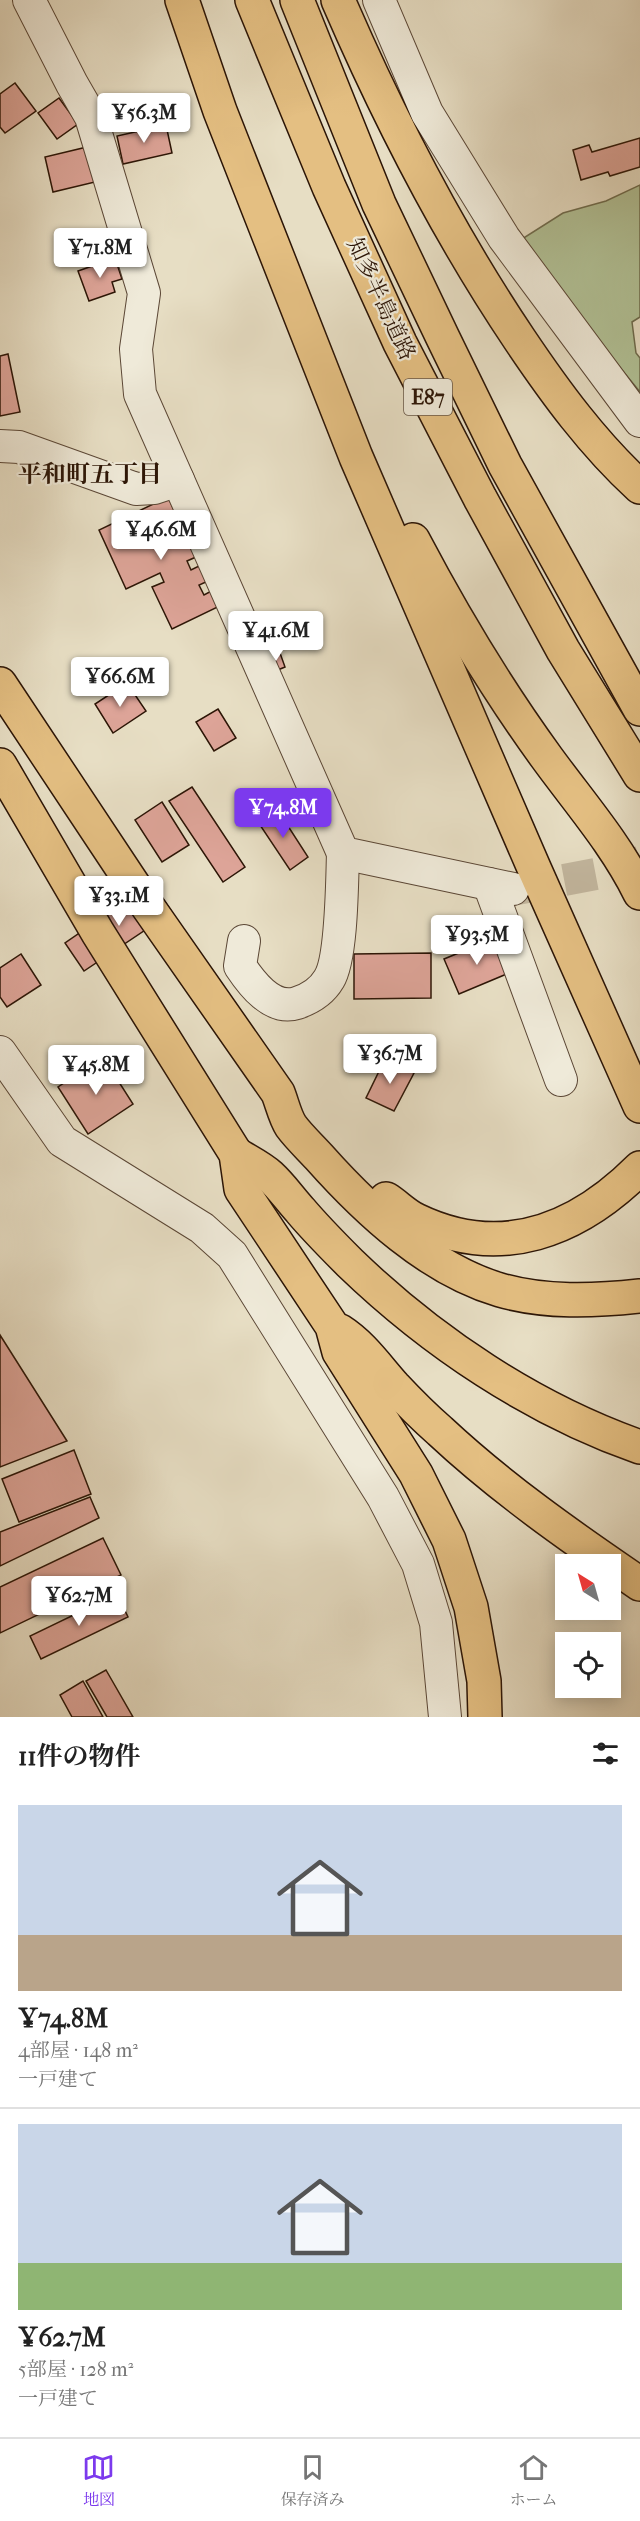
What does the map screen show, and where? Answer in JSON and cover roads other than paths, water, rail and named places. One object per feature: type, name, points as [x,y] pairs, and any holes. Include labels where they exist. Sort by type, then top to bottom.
[{"type":"highway","points":[[182,0],[256,207],[356,457],[534,868],[637,1096]]},
{"type":"highway","name":"知多半島道路","points":[[252,0],[329,187],[400,343],[480,498],[558,640],[640,775]]},
{"type":"highway","name":"知多半島道路","points":[[297,0],[379,204],[442,338],[505,465],[640,710]]},
{"type":"highway","points":[[338,0],[366,64],[439,208],[495,302],[549,382],[612,461],[640,487]]},
{"type":"highway","points":[[256,207],[284,233],[412,537],[454,617],[496,685],[547,758],[605,834],[640,893]]},
{"type":"highway","points":[[0,684],[140,895],[278,1093],[305,1117],[379,1194],[415,1219],[460,1236],[499,1239],[533,1235],[571,1222],[618,1190],[640,1168]]},
{"type":"highway","points":[[0,765],[98,933],[236,1154],[241,1189],[332,1326],[339,1352],[416,1474],[449,1540],[471,1607],[484,1681],[485,1717]]},
{"type":"highway","points":[[278,1093],[290,1125],[333,1174],[414,1245],[456,1272],[500,1289],[537,1297],[591,1301],[640,1296]]},
{"type":"highway","points":[[236,1154],[270,1176],[315,1228],[351,1264],[446,1343],[488,1373],[538,1401],[585,1425],[640,1447]]},
{"type":"highway","points":[[332,1326],[352,1339],[433,1424],[486,1471],[556,1525],[640,1584]]},
{"type":"street","points":[[30,0],[91,117],[144,293],[136,349],[140,394],[344,852],[337,960],[329,980],[310,998],[288,1005],[270,999],[252,985],[240,966],[244,941]]},
{"type":"street","points":[[379,0],[427,113],[504,238],[640,422]]},
{"type":"street","points":[[0,446],[19,447],[136,489],[154,488],[178,480]]},
{"type":"street","points":[[344,852],[501,887],[561,1080]]},
{"type":"street","points":[[0,1052],[62,1141],[202,1228],[232,1255],[383,1497],[418,1564],[436,1623],[445,1717]]},
{"type":"tunnel","points":[[517,889],[601,873],[640,862]]},
{"type":"district","name":"平和町五丁目","points":[[90,474]]}]
